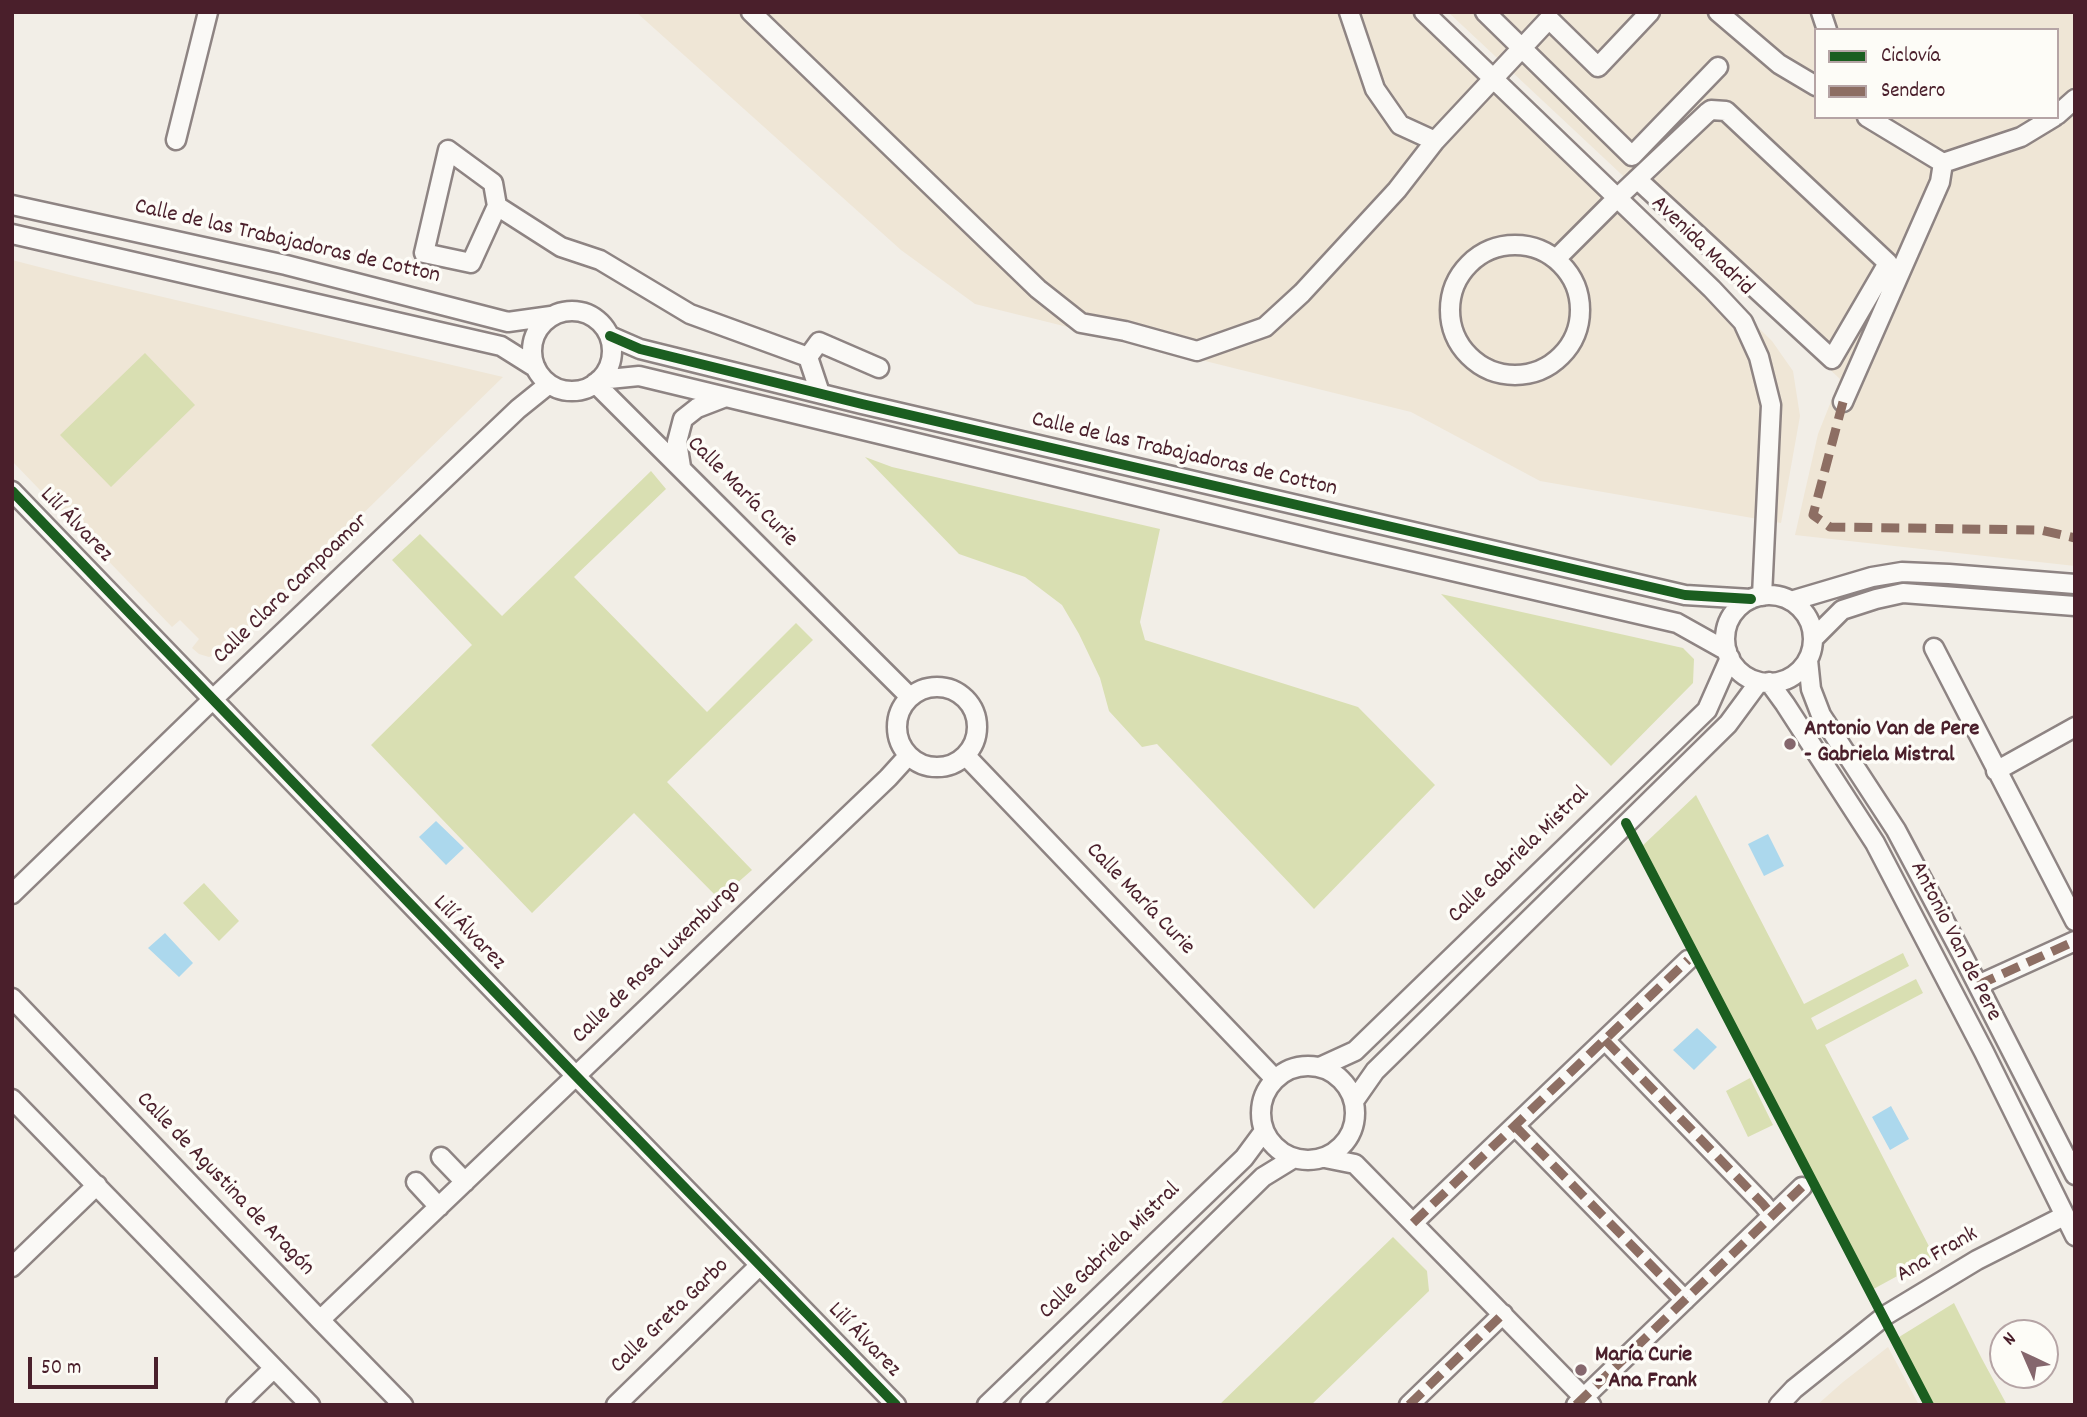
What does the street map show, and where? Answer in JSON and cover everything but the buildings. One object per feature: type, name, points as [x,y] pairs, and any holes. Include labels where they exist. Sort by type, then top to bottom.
[{"type":"street","points":[[176,140],[208,12]]},
{"type":"street","points":[[751,12],[1038,289],[1081,323],[1125,331],[1197,351],[1265,327],[1302,293],[1397,190],[1435,141],[1549,19],[1598,67],[1650,12]]},
{"type":"street","points":[[1349,12],[1376,89],[1400,125],[1435,141]]},
{"type":"street","name":"Avenida Madrid","points":[[1424,12],[1743,321],[1759,357],[1772,405],[1756,598]]},
{"type":"street","points":[[1485,12],[1632,156],[1718,67]]},
{"type":"street","points":[[1718,12],[1779,64],[1814,85]]},
{"type":"street","points":[[2059,113],[2075,99]]},
{"type":"street","points":[[1556,258],[1616,199],[1637,179],[1707,113],[1711,110],[1726,111],[1888,263],[1832,359],[1637,179]]},
{"type":"street","points":[[1870,119],[1942,163],[2021,137],[2051,119]]},
{"type":"street","points":[[497,206],[471,262],[424,253],[448,150],[493,183],[497,206],[561,247],[600,260],[690,314],[808,357]]},
{"type":"street","points":[[1843,402],[1940,181],[1942,163]]},
{"type":"street","name":"Calle de las Trabajadoras de Cotton","points":[[12,205],[286,265],[508,322],[551,316]]},
{"type":"street","points":[[12,234],[501,346],[536,368],[549,384],[571,391],[583,390],[604,376],[611,363],[613,350],[610,336],[596,318],[585,312],[562,311],[551,316],[536,334],[532,357],[536,368]]},
{"type":"street","points":[[1525,244],[1556,258],[1577,286],[1580,320],[1566,351],[1538,372],[1504,376],[1473,362],[1452,334],[1449,300],[1463,268],[1491,248],[1525,244]]},
{"type":"street","name":"Calle de las Trabajadoras de Cotton","points":[[610,336],[640,349],[820,393],[1685,595],[1756,598]]},
{"type":"street","points":[[808,357],[820,342],[880,368]]},
{"type":"street","points":[[808,357],[820,393]]},
{"type":"street","points":[[597,382],[639,376],[1677,623],[1728,654]]},
{"type":"street","name":"Calle María Curie","points":[[597,382],[910,697]]},
{"type":"street","name":"Calle Clara Campoamor","points":[[12,894],[518,409],[549,384]]},
{"type":"street","points":[[681,467],[677,442],[683,419],[697,408],[723,398]]},
{"type":"street","name":"Lilí Álvarez","points":[[12,491],[896,1405]]},
{"type":"street","points":[[1791,601],[1872,577],[1902,572],[2075,584]]},
{"type":"street","points":[[1813,639],[1842,610],[1903,593],[2075,606]]},
{"type":"street","points":[[1782,597],[1791,601],[1807,617],[1813,639],[1808,660],[1800,671],[1775,683],[1764,682],[1740,672],[1728,654],[1725,639],[1733,615],[1741,606],[1756,598],[1782,597]]},
{"type":"street","points":[[1934,648],[2075,921]]},
{"type":"street","name":"Calle Gabriela Mistral","points":[[1321,1067],[1355,1051],[1707,710],[1728,654]]},
{"type":"street","name":"Antonio Van de Pere","points":[[1808,660],[1811,689],[1821,715],[1896,831],[2075,1175]]},
{"type":"street","points":[[1354,1101],[1376,1071],[1728,724],[1764,682]]},
{"type":"street","name":"Antonio Van de Pere","points":[[1764,682],[1785,704],[1875,843],[1984,1052],[2075,1236]]},
{"type":"street","points":[[940,687],[953,690],[964,698],[974,713],[977,726],[975,740],[966,756],[951,765],[934,768],[920,764],[908,756],[897,732],[901,708],[910,697],[926,688],[940,687]]},
{"type":"street","points":[[1996,771],[2075,727]]},
{"type":"street","name":"Calle de Rosa Luxemburgo","points":[[320,1320],[908,756]]},
{"type":"street","name":"Calle María Curie","points":[[966,756],[1275,1079]]},
{"type":"street","points":[[1978,985],[2075,941]]},
{"type":"street","points":[[1413,1223],[1688,961]]},
{"type":"street","name":"Calle de Agustina de Aragón","points":[[12,998],[403,1405]]},
{"type":"street","points":[[1605,1040],[1772,1215]]},
{"type":"street","points":[[1300,1066],[1321,1067],[1343,1081],[1354,1101],[1355,1118],[1350,1135],[1339,1149],[1325,1158],[1311,1161],[1294,1158],[1280,1152],[1271,1143],[1264,1131],[1262,1104],[1275,1079],[1289,1070],[1300,1066]]},
{"type":"street","points":[[12,1099],[310,1405]]},
{"type":"street","points":[[1515,1126],[1685,1300]]},
{"type":"street","name":"Calle Gabriela Mistral","points":[[988,1405],[1244,1158],[1264,1131]]},
{"type":"street","points":[[1350,1135],[1355,1164]]},
{"type":"street","points":[[441,1157],[465,1182]]},
{"type":"street","points":[[1030,1405],[1263,1177],[1294,1158]]},
{"type":"street","points":[[1325,1158],[1355,1164],[1503,1314],[1584,1402],[1802,1187]]},
{"type":"street","points":[[416,1182],[439,1207]]},
{"type":"street","points":[[12,1267],[97,1185]]},
{"type":"street","name":"Ana Frank","points":[[1779,1405],[1794,1389],[1886,1315],[1977,1261],[2064,1216]]},
{"type":"street","name":"Calle Greta Garbo","points":[[616,1405],[760,1265]]},
{"type":"street","points":[[1409,1405],[1503,1314]]},
{"type":"street","points":[[236,1405],[274,1368]]},
{"type":"shaded area","points":[[636,12],[1434,12],[1772,341],[1793,371],[1800,416],[1781,523],[1540,481],[1411,412],[975,304],[901,250]]},
{"type":"shaded area","points":[[1448,12],[2075,12],[2075,566],[1795,535],[1818,434],[1840,379]]},
{"type":"shaded area","points":[[12,260],[503,377],[220,653],[209,657],[192,648],[199,639],[180,620],[172,627],[12,461]]},
{"type":"shaded area","points":[[1888,1347],[1919,1405],[1817,1405],[1843,1382]]},
{"type":"green space","points":[[145,353],[195,405],[111,487],[60,435]]},
{"type":"green space","points":[[865,457],[892,467],[1160,529],[1140,622],[1145,640],[1358,707],[1435,785],[1314,909],[1157,744],[1142,747],[1109,711],[1100,678],[1062,605],[1025,577],[959,554]]},
{"type":"green space","points":[[651,471],[666,489],[574,577],[707,712],[796,623],[813,640],[667,782],[752,870],[719,899],[634,813],[532,913],[371,745],[472,645],[392,560],[420,534],[502,616]]},
{"type":"green space","points":[[1441,594],[1683,648],[1694,659],[1693,683],[1611,766]]},
{"type":"green space","points":[[1696,795],[1804,1004],[1903,953],[1909,966],[1811,1018],[1817,1030],[1916,979],[1923,993],[1825,1045],[1934,1256],[1868,1292],[1638,850]]},
{"type":"green space","points":[[204,883],[239,921],[219,941],[183,903]]},
{"type":"green space","points":[[1750,1078],[1773,1125],[1748,1137],[1726,1091]]},
{"type":"green space","points":[[1393,1237],[1427,1271],[1429,1291],[1311,1405],[1219,1405]]},
{"type":"green space","points":[[1954,1303],[1989,1372],[1989,1389],[1998,1389],[2007,1405],[1924,1405],[1891,1342]]},
{"type":"water","points":[[436,821],[464,848],[446,865],[419,837]]},
{"type":"water","points":[[1768,834],[1784,866],[1764,876],[1748,844]]},
{"type":"water","points":[[165,933],[193,963],[179,977],[148,948]]},
{"type":"water","points":[[1697,1028],[1717,1047],[1694,1070],[1673,1050]]},
{"type":"water","points":[[1891,1106],[1909,1139],[1890,1150],[1872,1117]]},
{"type":"marked path","points":[[1843,402],[1813,515],[1830,527],[2041,530],[2075,538]]},
{"type":"marked path","points":[[1978,985],[2075,941]]},
{"type":"marked path","points":[[1413,1223],[1688,960]]},
{"type":"marked path","points":[[1605,1040],[1772,1215]]},
{"type":"marked path","points":[[1515,1126],[1685,1300]]},
{"type":"marked path","points":[[1576,1405],[1802,1187]]},
{"type":"marked path","points":[[1409,1405],[1503,1314]]},
{"type":"cycle path","points":[[610,336],[640,349],[862,404],[1685,595],[1751,599]]},
{"type":"cycle path","points":[[12,491],[896,1405]]},
{"type":"cycle path","points":[[1626,823],[1929,1405]]},
{"type":"place","name":"Antonio Van de Pere - Gabriela Mistral","points":[[1790,744]]},
{"type":"place","name":"María Curie - Ana Frank","points":[[1581,1370]]}]
